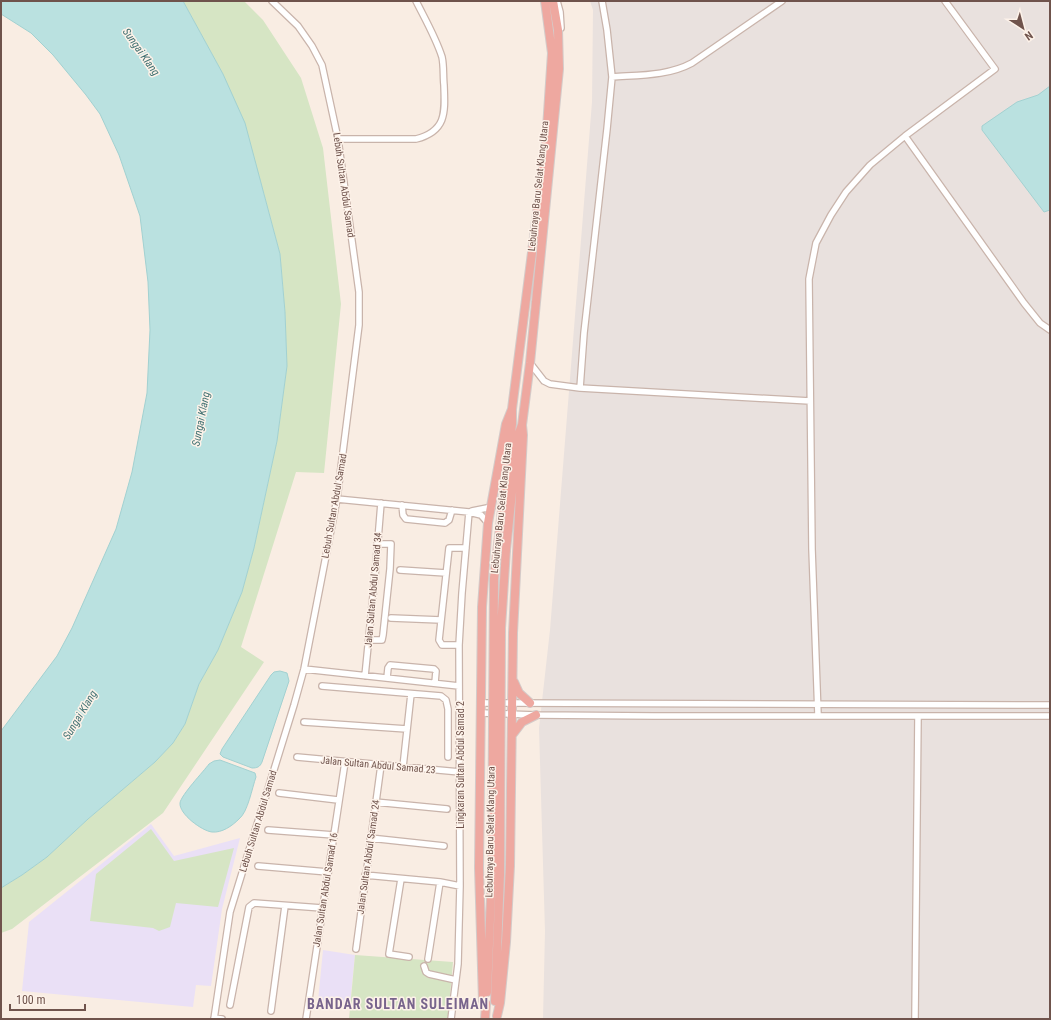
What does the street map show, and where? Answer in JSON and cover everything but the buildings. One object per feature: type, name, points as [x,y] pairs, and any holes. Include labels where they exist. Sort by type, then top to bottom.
[{"type":"highway","name":"Lebuhraya Baru Selat Klang Utara","points":[[485,1019],[492,872],[494,579],[512,424],[512,409],[546,143],[552,53],[545,1]]},
{"type":"highway","name":"Lebuhraya Baru Selat Klang Utara","points":[[497,1018],[495,1003],[500,874],[501,628],[506,550],[518,435],[522,426],[530,363],[560,70],[558,30],[553,1]]},
{"type":"highway","points":[[485,1009],[483,1001],[479,868],[482,607],[488,524],[506,424],[512,409]]},
{"type":"highway","points":[[497,1018],[500,1003],[506,942],[510,866],[513,633],[523,435],[522,426]]},
{"type":"highway","points":[[512,677],[519,693],[530,703]]},
{"type":"highway","points":[[512,735],[522,722],[536,715]]},
{"type":"street","name":"Lebuh Sultan Abdul Samad","points":[[214,1018],[230,912],[304,669],[337,499],[359,325],[359,292],[338,139],[322,65],[312,46],[298,26],[272,1]]},
{"type":"street","points":[[338,139],[416,138],[428,136],[437,129],[442,119],[445,106],[442,59],[437,42],[416,1]]},
{"type":"street","points":[[557,1],[560,12],[562,37],[560,70]]},
{"type":"street","points":[[580,388],[584,333],[608,129],[612,77],[602,1]]},
{"type":"street","points":[[612,77],[668,73],[692,64],[782,1]]},
{"type":"street","points":[[818,715],[812,550],[809,280],[816,243],[831,215],[846,192],[870,164],[995,69],[945,1]]},
{"type":"street","points":[[905,136],[1024,303],[1040,323],[1050,330]]},
{"type":"street","points":[[530,363],[544,381],[550,384],[580,388],[810,401]]},
{"type":"street","points":[[337,499],[469,512],[481,515],[488,524]]},
{"type":"street","name":"Jalan Sultan Abdul Samad 34","points":[[365,676],[378,544],[380,503]]},
{"type":"street","points":[[402,505],[404,518],[414,520],[445,523],[449,520],[452,510]]},
{"type":"street","points":[[469,512],[492,507]]},
{"type":"street","name":"Lingkaran Sultan Abdul Samad 2","points":[[451,1019],[458,964],[460,886],[459,686],[462,593],[469,512]]},
{"type":"street","points":[[369,640],[382,640],[390,569],[391,544],[378,544]]},
{"type":"street","points":[[460,645],[442,645],[439,640],[449,548],[466,548]]},
{"type":"street","points":[[400,570],[446,573]]},
{"type":"street","points":[[391,618],[441,620]]},
{"type":"street","points":[[386,678],[390,665],[434,669],[436,671],[435,683]]},
{"type":"street","points":[[304,669],[459,686]]},
{"type":"street","points":[[322,686],[441,696],[446,700],[448,709],[448,757]]},
{"type":"street","points":[[403,767],[411,694]]},
{"type":"street","points":[[481,703],[1050,705]]},
{"type":"street","points":[[715,704],[716,715]]},
{"type":"street","points":[[481,712],[536,715],[1050,716]]},
{"type":"street","points":[[915,1019],[918,716]]},
{"type":"street","points":[[304,722],[407,730]]},
{"type":"street","name":"Jalan Sultan Abdul Samad 23","points":[[297,758],[460,772]]},
{"type":"street","name":"Jalan Sultan Abdul Samad 16","points":[[306,1019],[338,800],[345,762]]},
{"type":"street","name":"Jalan Sultan Abdul Samad 24","points":[[356,949],[381,765]]},
{"type":"street","points":[[279,793],[338,800]]},
{"type":"street","points":[[376,802],[447,809]]},
{"type":"street","points":[[268,830],[334,835]]},
{"type":"street","points":[[370,838],[444,846]]},
{"type":"street","points":[[258,866],[328,872]]},
{"type":"street","points":[[365,875],[440,882],[460,886]]},
{"type":"street","points":[[401,879],[389,954],[409,957]]},
{"type":"street","points":[[428,959],[440,882]]},
{"type":"street","points":[[230,1005],[249,907],[251,904],[322,908]]},
{"type":"street","points":[[271,1011],[285,906]]},
{"type":"street","points":[[424,966],[426,972],[429,974],[456,980]]},
{"type":"street","points":[[214,1018],[222,1019]]},
{"type":"shaded area","points":[[590,1],[1050,1],[1050,1019],[543,1019],[545,931],[539,728],[550,630],[592,102],[593,10]]},
{"type":"shaded area","points":[[151,824],[174,856],[240,838],[222,909],[211,986],[196,985],[193,1007],[22,991],[29,922]]},
{"type":"shaded area","points":[[323,950],[355,955],[350,1004],[318,1001]]},
{"type":"green space","points":[[183,1],[244,1],[263,20],[301,78],[323,148],[341,304],[324,473],[296,472],[241,647],[264,662],[163,813],[12,929],[1,933],[1,888],[47,857],[88,819],[155,762],[173,743],[185,724],[199,684],[218,650],[242,592],[254,548],[277,441],[287,366],[285,312],[280,254],[264,194],[223,74]]},
{"type":"green space","points":[[151,829],[174,861],[234,848],[218,907],[176,903],[170,927],[159,931],[153,928],[90,921],[96,874]]},
{"type":"green space","points":[[355,955],[453,962],[448,1019],[349,1019]]},
{"type":"water","name":"Sungai Klang","points":[[1,1],[183,1],[223,74],[245,123],[280,254],[285,312],[287,366],[277,441],[254,548],[242,592],[218,650],[199,684],[185,724],[173,743],[155,762],[88,819],[47,857],[1,888],[1,731],[57,656],[72,628],[116,529],[132,472],[147,393],[150,330],[148,282],[140,216],[119,155],[100,114],[86,95],[53,55],[31,33],[1,14]]},
{"type":"water","points":[[1050,86],[1050,210],[1044,212],[982,130],[982,126],[1017,102],[1038,95]]},
{"type":"water","points":[[280,671],[287,673],[289,681],[261,764],[258,767],[252,768],[223,757],[220,754],[222,749],[271,675],[274,672]]},
{"type":"water","points":[[220,760],[255,773],[256,777],[247,806],[242,816],[227,828],[212,832],[203,829],[187,817],[183,812],[180,803],[188,789],[209,764]]},
{"type":"district","name":"BANDAR SULTAN SULEIMAN","points":[[398,1004]]}]
